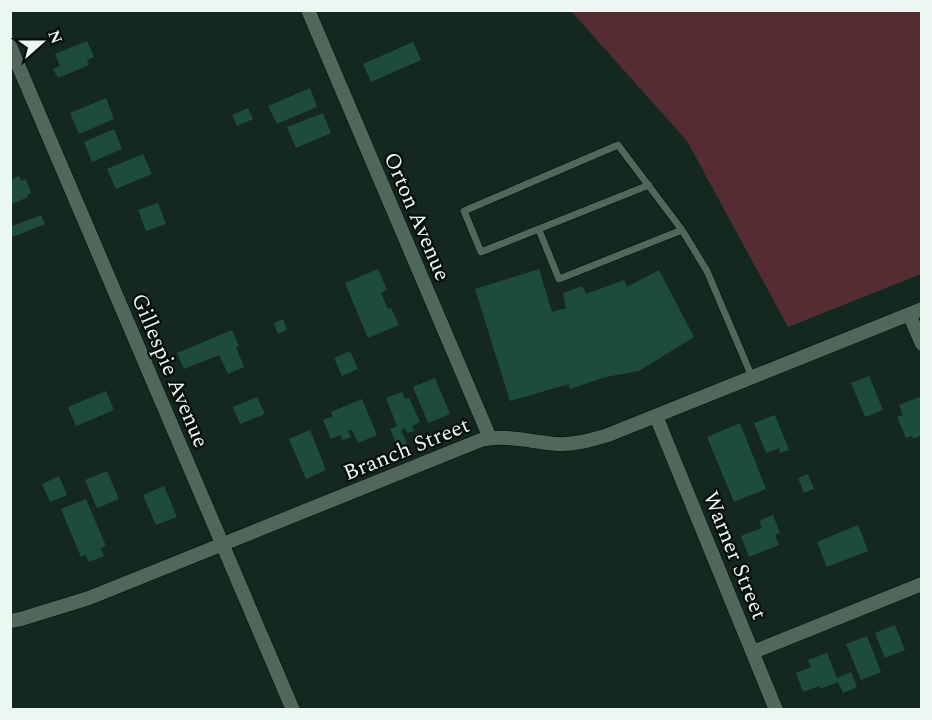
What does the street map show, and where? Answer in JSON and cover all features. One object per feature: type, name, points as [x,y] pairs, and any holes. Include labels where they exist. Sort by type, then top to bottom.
[{"type":"street","name":"Orton Avenue","points":[[308,10],[490,438]]},
{"type":"street","name":"Gillespie Avenue","points":[[10,46],[293,710]]},
{"type":"street","name":"Branch Street","points":[[10,621],[89,598],[472,443],[490,438],[510,437],[534,442],[578,443],[608,435],[915,311]]},
{"type":"street","points":[[915,311],[921,344]]},
{"type":"street","name":"Warner Street","points":[[656,416],[776,710]]},
{"type":"street","points":[[753,652],[921,584]]},
{"type":"lane","points":[[649,185],[481,252],[464,211],[618,145],[649,185],[682,230],[707,271],[752,377]]},
{"type":"lane","points":[[539,230],[559,279],[682,230]]},
{"type":"shaded area","points":[[571,11],[921,11],[921,274],[788,327],[687,141]]},
{"type":"building","points":[[87,41],[94,57],[87,60],[89,65],[58,78],[53,69],[60,66],[55,54]]},
{"type":"building","points":[[413,42],[421,60],[371,82],[363,64]]},
{"type":"building","points":[[310,88],[317,107],[277,124],[268,106]]},
{"type":"building","points":[[106,98],[114,119],[79,134],[70,113]]},
{"type":"building","points":[[248,108],[253,119],[237,126],[232,115]]},
{"type":"building","points":[[323,113],[331,133],[296,148],[287,127]]},
{"type":"building","points":[[114,129],[122,149],[92,162],[84,142]]},
{"type":"building","points":[[143,154],[152,174],[116,189],[107,169]]},
{"type":"building","points":[[19,176],[21,181],[26,179],[31,193],[27,195],[28,197],[10,205],[10,180]]},
{"type":"building","points":[[158,203],[166,224],[146,231],[138,210]]},
{"type":"building","points":[[41,215],[45,224],[10,238],[10,227]]},
{"type":"building","points":[[378,269],[387,290],[381,293],[399,325],[368,338],[345,283]]},
{"type":"building","points":[[539,269],[552,312],[566,308],[563,293],[582,286],[586,294],[624,280],[627,287],[659,270],[694,337],[639,371],[606,377],[570,389],[569,384],[510,401],[475,289]]},
{"type":"building","points":[[283,319],[287,330],[278,334],[274,323]]},
{"type":"building","points":[[232,330],[244,367],[228,374],[219,355],[184,369],[177,353]]},
{"type":"building","points":[[350,351],[358,369],[342,376],[334,358]]},
{"type":"building","points":[[869,376],[883,410],[865,417],[851,383]]},
{"type":"building","points":[[435,378],[450,414],[428,423],[413,387]]},
{"type":"building","points":[[106,391],[114,410],[76,426],[68,407]]},
{"type":"building","points":[[402,392],[405,399],[409,398],[420,422],[412,426],[414,431],[407,433],[405,428],[401,430],[407,444],[398,448],[390,429],[397,426],[386,398]]},
{"type":"building","points":[[257,397],[265,414],[240,424],[233,407]]},
{"type":"building","points":[[919,397],[922,402],[922,435],[913,439],[912,436],[906,438],[897,417],[903,415],[899,405]]},
{"type":"building","points":[[362,399],[377,435],[358,443],[352,430],[348,431],[351,437],[343,440],[340,435],[331,439],[323,420],[333,416],[331,412]]},
{"type":"building","points":[[775,415],[789,450],[780,453],[779,448],[766,453],[754,423]]},
{"type":"building","points":[[740,423],[766,489],[734,502],[707,437]]},
{"type":"building","points":[[310,430],[326,470],[306,479],[289,439]]},
{"type":"building","points":[[107,471],[119,499],[97,508],[85,480]]},
{"type":"building","points":[[808,474],[814,489],[804,493],[798,478]]},
{"type":"building","points":[[59,476],[67,495],[50,502],[42,484]]},
{"type":"building","points":[[164,486],[177,517],[156,525],[143,495]]},
{"type":"building","points":[[86,499],[106,546],[101,548],[104,556],[89,562],[85,555],[81,557],[61,509]]},
{"type":"building","points":[[773,515],[780,533],[775,535],[779,545],[749,557],[741,536],[762,528],[759,521]]},
{"type":"building","points":[[858,525],[868,551],[827,567],[817,542]]},
{"type":"building","points":[[895,625],[905,650],[885,658],[875,633]]},
{"type":"building","points":[[867,636],[881,672],[861,680],[846,644]]},
{"type":"building","points":[[827,653],[837,678],[851,672],[857,687],[843,693],[838,682],[803,692],[796,673],[811,667],[808,660]]}]
